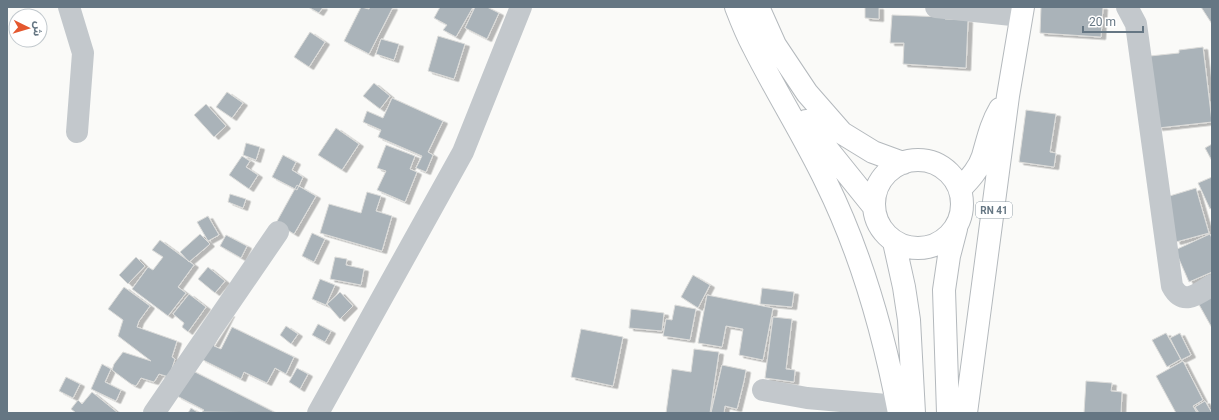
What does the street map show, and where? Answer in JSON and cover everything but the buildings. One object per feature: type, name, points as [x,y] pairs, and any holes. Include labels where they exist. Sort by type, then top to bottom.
[{"type":"highway","points":[[736,7],[752,45],[826,182],[844,221],[871,296],[892,374],[904,411]]},
{"type":"highway","points":[[758,7],[775,44],[807,93],[842,133],[873,152],[903,163]]},
{"type":"highway","name":"RN 41","points":[[966,413],[1008,96],[1022,11]]},
{"type":"highway","points":[[752,45],[820,140],[874,207]]},
{"type":"highway","points":[[960,189],[977,169],[983,156],[993,122],[1008,96]]},
{"type":"highway","points":[[948,413],[944,290],[949,256],[961,216],[963,202],[960,189],[953,176],[943,167],[930,161],[916,160],[903,163],[891,169],[881,180],[875,193],[874,207],[876,220],[884,233],[894,242],[907,248],[921,249],[934,246],[946,239],[956,229]]},
{"type":"highway","points":[[894,242],[904,287],[909,320],[904,411]]},
{"type":"street","points":[[69,7],[83,53],[77,132]]},
{"type":"street","points":[[318,413],[463,152],[521,7]]},
{"type":"street","points":[[936,7],[1022,11]]},
{"type":"street","points":[[1127,7],[1136,24],[1138,36],[1172,286],[1177,293],[1186,297],[1194,296],[1212,284]]},
{"type":"street","points":[[154,413],[278,232]]},
{"type":"street","points":[[763,390],[807,398],[904,411]]}]
